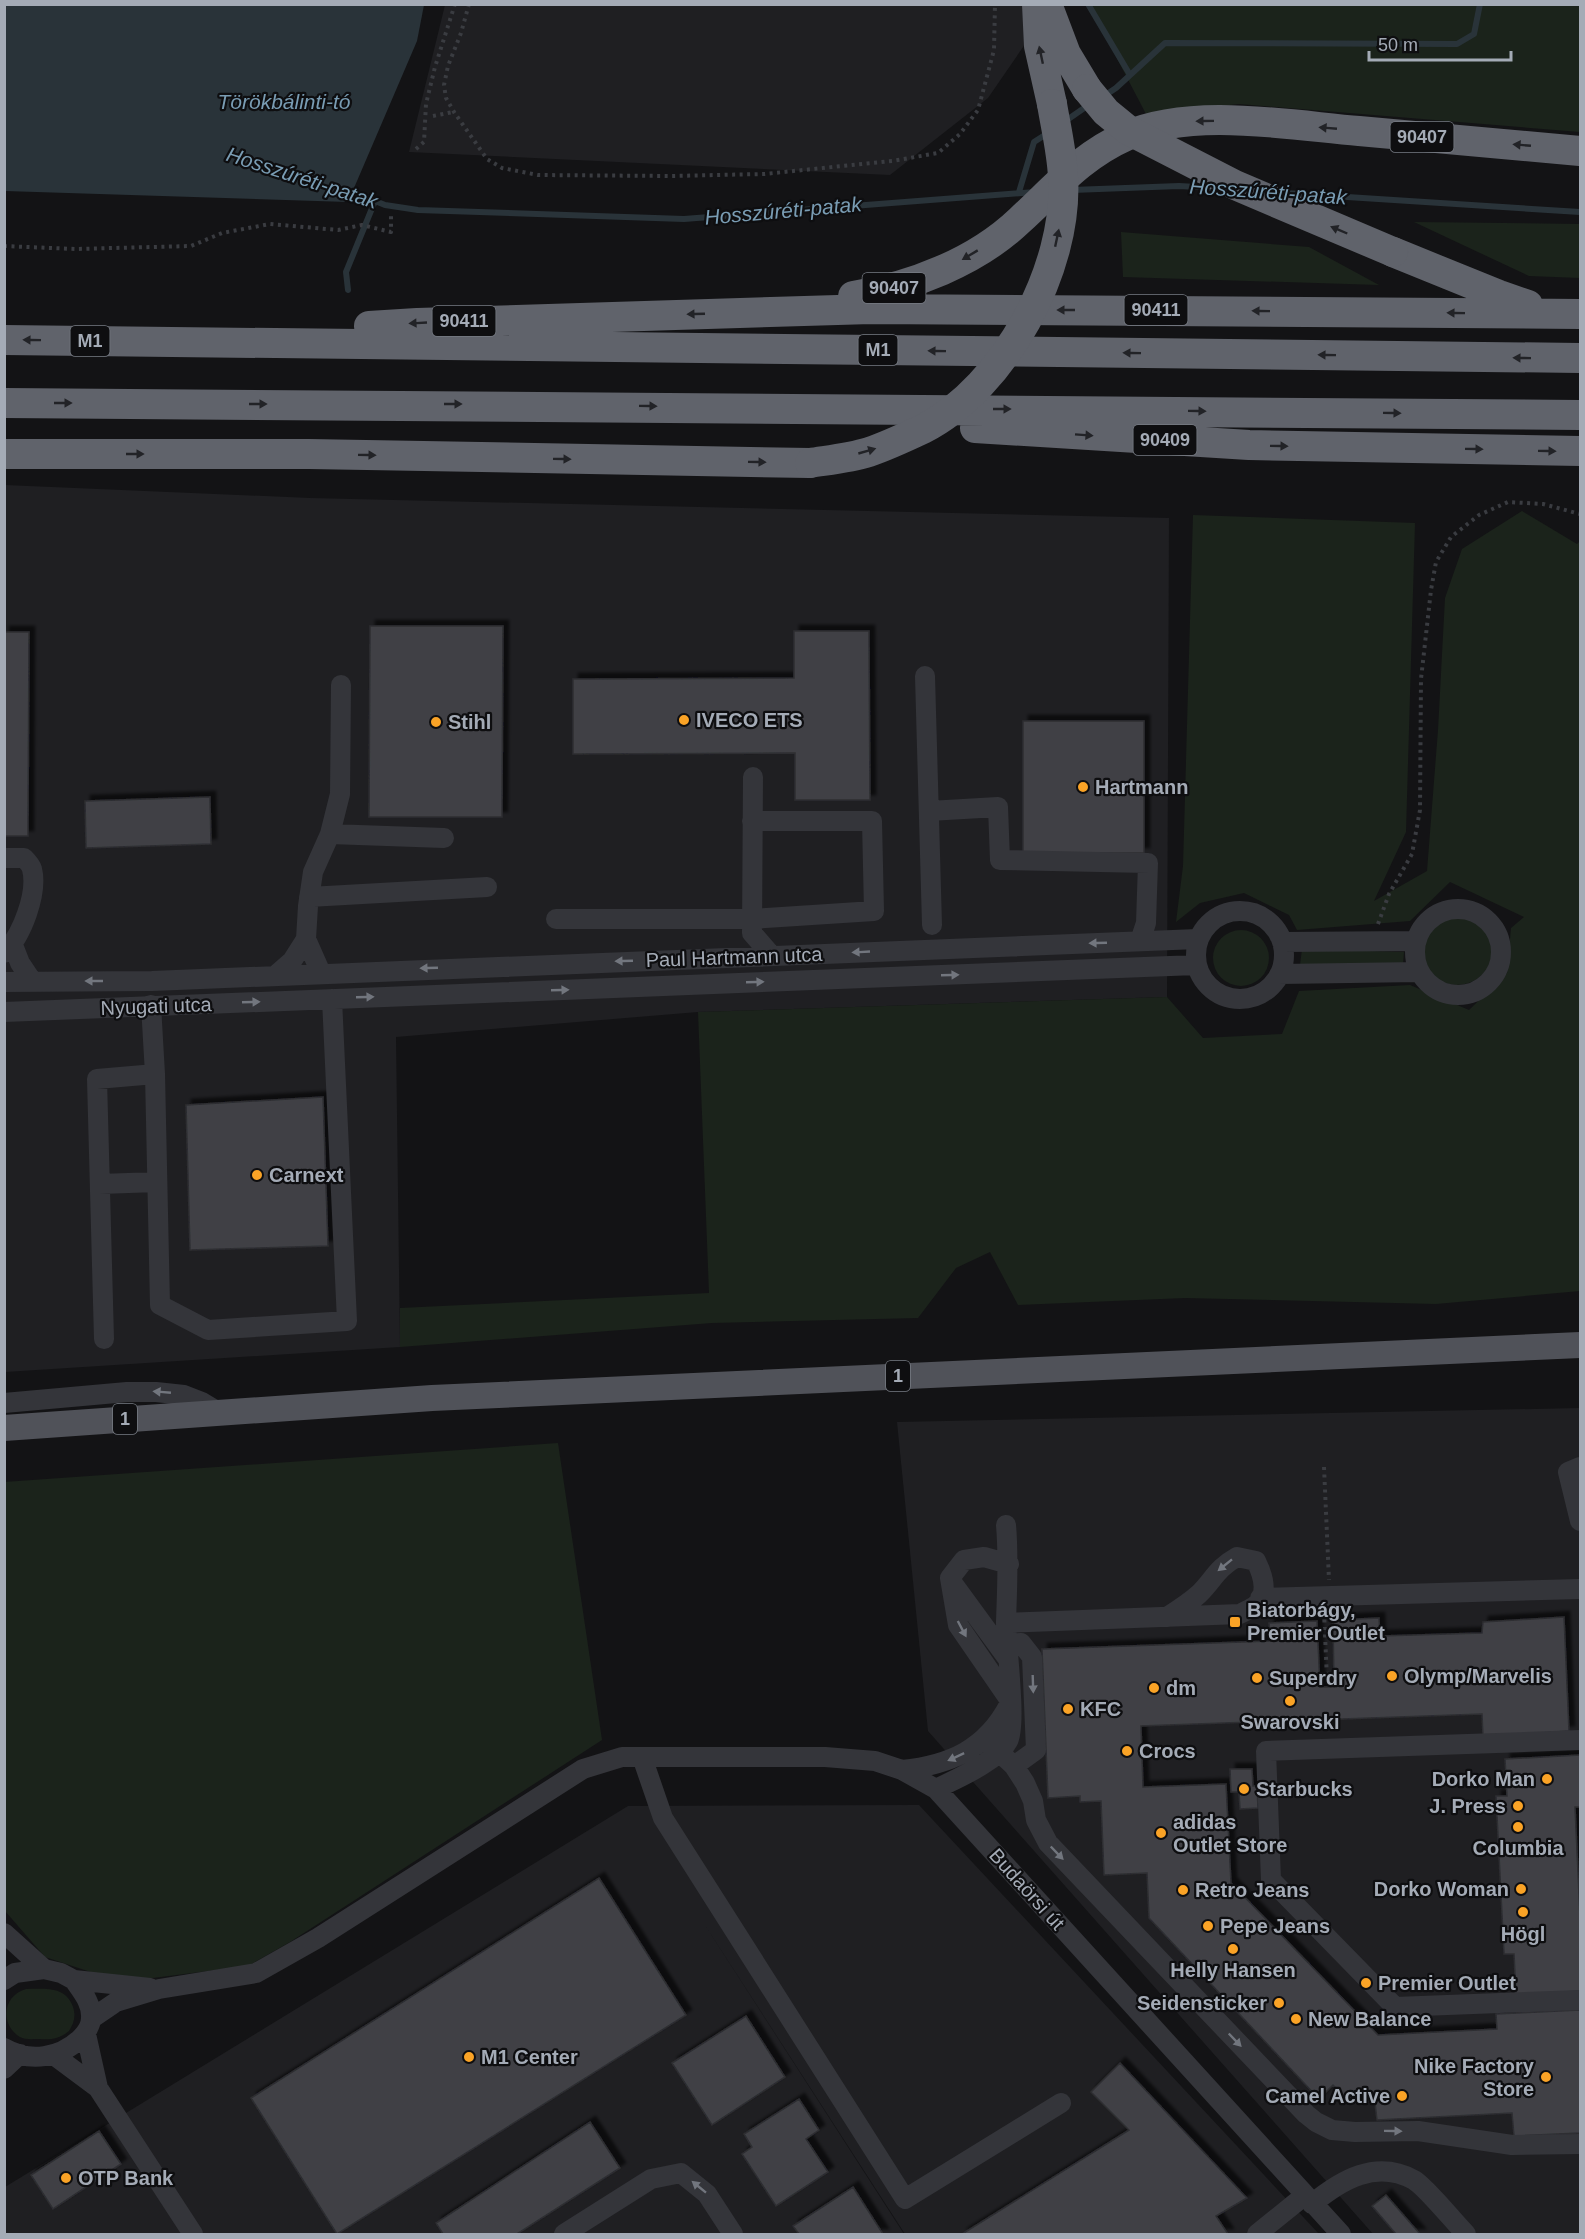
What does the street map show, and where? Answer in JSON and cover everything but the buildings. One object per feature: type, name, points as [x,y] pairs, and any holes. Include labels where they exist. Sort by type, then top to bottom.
[{"type":"highway","points":[[4,454],[309,454],[810,464],[868,452],[925,428],[964,401],[993,371],[1029,316],[1053,259],[1061,218],[1063,177],[1052,104],[1039,46],[1037,4]]},
{"type":"highway","points":[[1047,4],[1066,54],[1087,90],[1106,112],[1128,130],[1235,185],[1393,252],[1499,296],[1569,314]]},
{"type":"highway","name":"90407","points":[[755,312],[885,291],[921,279],[959,261],[991,242],[1018,222],[1058,181],[1086,159],[1127,136],[1161,126],[1201,120],[1263,123],[1581,151]]},
{"type":"highway","name":"90411","points":[[175,341],[417,323],[882,309],[1569,314]]},
{"type":"highway","name":"M1","points":[[4,340],[1581,358]]},
{"type":"highway","points":[[4,403],[581,405],[1581,415]]},
{"type":"highway","name":"90409","points":[[817,409],[909,424],[1249,445],[1581,451]]},
{"type":"main road","name":"1","points":[[4,1428],[216,1411],[444,1397],[1581,1345]]},
{"type":"main road","name":"1","points":[[4,1434],[33,1427]]},
{"type":"street","points":[[925,676],[932,925]]},
{"type":"street","points":[[321,973],[306,939],[313,872],[330,834],[340,794],[341,685]]},
{"type":"street","points":[[753,777],[752,926],[772,956]]},
{"type":"street","points":[[929,811],[998,807],[1000,860],[1148,863],[1146,923],[1140,941]]},
{"type":"street","points":[[556,919],[752,926],[874,911],[872,821],[752,821]]},
{"type":"street","points":[[330,834],[444,838]]},
{"type":"street","points":[[4,858],[24,858],[32,868],[33,897],[9,949],[32,981]]},
{"type":"street","points":[[309,897],[487,887]]},
{"type":"street","points":[[1450,908],[1465,908],[1485,917],[1499,935],[1502,957],[1498,971],[1488,983],[1471,993],[1448,994],[1432,987],[1419,972],[1414,957],[1416,941],[1420,930],[1428,920],[1441,911],[1450,908]]},
{"type":"street","points":[[1245,911],[1265,919],[1275,928],[1282,942],[1284,959],[1280,974],[1271,987],[1262,994],[1247,999],[1237,1000],[1222,996],[1206,984],[1196,965],[1195,954],[1198,939],[1212,921],[1226,913],[1245,911]]},
{"type":"street","points":[[932,925],[965,948]]},
{"type":"street","points":[[893,950],[932,925]]},
{"type":"street","points":[[726,958],[752,926]]},
{"type":"street","points":[[273,976],[292,961],[306,939]]},
{"type":"street","name":"Paul Hartmann utca","points":[[273,976],[1198,939]]},
{"type":"street","points":[[1282,942],[1416,941]]},
{"type":"street","name":"Paul Hartmann utca","points":[[307,1000],[1196,965]]},
{"type":"street","points":[[1280,974],[1419,972]]},
{"type":"street","name":"Nyugati utca","points":[[4,982],[152,981],[273,976]]},
{"type":"street","points":[[151,1005],[155,1074],[160,1305],[208,1330],[347,1321],[332,999]]},
{"type":"street","name":"Nyugati utca","points":[[4,1012],[307,1000]]},
{"type":"street","points":[[104,1339],[98,1079],[155,1074]]},
{"type":"street","points":[[100,1184],[157,1182]]},
{"type":"street","points":[[4,1402],[127,1392],[156,1392],[184,1395],[216,1411]]},
{"type":"street","points":[[1581,1467],[1568,1472],[1581,1521]]},
{"type":"street","points":[[902,1770],[927,1768],[1009,1739],[1011,1702],[1006,1623],[1009,1564],[1006,1526]]},
{"type":"street","points":[[1009,1564],[984,1557],[964,1560],[950,1578],[951,1596],[958,1625],[1011,1702]]},
{"type":"street","points":[[1006,1623],[1167,1617],[1240,1614],[1258,1603],[1260,1598],[1264,1579],[1256,1561],[1237,1557],[1222,1566],[1200,1592],[1167,1617]]},
{"type":"street","points":[[950,1578],[1008,1652]]},
{"type":"street","points":[[1260,1598],[1581,1589]]},
{"type":"street","points":[[1008,1652],[1021,1643],[1032,1657],[1036,1750],[1014,1766]]},
{"type":"street","points":[[1581,1740],[1266,1751],[1271,1880],[1395,2007],[1581,2000]]},
{"type":"street","points":[[992,1746],[1014,1766],[1033,1801],[1036,1820],[1048,1843],[1316,2122],[1332,2130],[1355,2132],[1418,2131],[1512,2145],[1581,2144]]},
{"type":"street","points":[[936,1789],[992,1746]]},
{"type":"street","name":"Budaörsi út","points":[[159,1989],[256,1973],[318,1938],[583,1769],[622,1757],[825,1757],[875,1761],[902,1770],[936,1789],[1341,2235]]},
{"type":"street","points":[[642,1757],[663,1818],[905,2199],[1061,2103]]},
{"type":"street","points":[[4,1933],[44,1969]]},
{"type":"street","points":[[4,1980],[15,1973],[44,1969],[75,1980],[159,1989]]},
{"type":"street","points":[[75,1980],[87,1999],[88,2026],[98,2088]]},
{"type":"street","points":[[55,2056],[71,2048],[88,2026],[116,2002],[159,1989]]},
{"type":"street","points":[[4,2069],[12,2051],[55,2056],[98,2088],[119,2117],[193,2235]]},
{"type":"street","points":[[1257,2235],[1308,2200],[1350,2177],[1371,2171],[1392,2171],[1416,2181],[1466,2235]]},
{"type":"street","points":[[564,2235],[651,2179],[681,2173],[707,2194],[733,2235]]},
{"type":"path","points":[[416,149],[424,142],[426,104],[455,4]]},
{"type":"path","points":[[469,4],[448,66],[444,85],[446,98],[487,159],[502,168],[538,175],[764,174],[892,161],[938,153],[960,134],[978,110],[994,50],[995,4]]},
{"type":"path","points":[[433,116],[454,112]]},
{"type":"path","points":[[4,246],[75,249],[191,246],[222,233],[270,225],[338,230],[362,225],[390,232],[391,216]]},
{"type":"path","points":[[1371,941],[1389,894],[1412,854],[1420,810],[1421,679],[1436,562],[1451,537],[1479,515],[1508,502],[1543,504],[1581,514]]},
{"type":"path","points":[[1324,1467],[1329,1587],[1323,1597],[1328,1679]]},
{"type":"shaded area","points":[[445,5],[1052,5],[988,98],[890,175],[409,152]]},
{"type":"shaded area","points":[[1089,5],[1580,5],[1580,132],[1239,104],[1146,114]]},
{"type":"shaded area","points":[[1414,222],[1580,224],[1580,278],[1529,276]]},
{"type":"shaded area","points":[[1121,232],[1309,247],[1379,285],[1123,277]]},
{"type":"shaded area","points":[[5,485],[310,498],[1169,518],[1167,997],[698,1012],[396,1037],[400,1347],[5,1372]]},
{"type":"shaded area","points":[[1522,511],[1577,544],[1580,541],[1580,1291],[1436,1304],[1185,1298],[1018,1305],[990,1252],[956,1268],[918,1318],[712,1323],[400,1347],[400,1308],[709,1293],[698,1012],[1167,997],[1203,1038],[1282,1034],[1299,991],[1410,985],[1469,1010],[1507,973],[1511,928],[1524,917],[1450,882],[1410,921],[1297,930],[1289,915],[1244,893],[1200,903],[1176,922],[1183,866],[1193,515],[1415,523],[1406,832],[1374,901],[1427,871],[1445,598],[1462,549]]},
{"type":"shaded area","points":[[1457,913],[1477,919],[1487,929],[1493,949],[1487,969],[1477,979],[1457,985],[1437,979],[1427,969],[1421,949],[1427,929],[1437,919]]},
{"type":"shaded area","points":[[1235,930],[1247,930],[1257,934],[1265,942],[1269,958],[1265,974],[1257,982],[1247,986],[1235,986],[1225,982],[1217,974],[1213,964],[1213,952],[1217,942],[1225,934]]},
{"type":"shaded area","points":[[1302,949],[1404,952],[1403,965],[1300,965]]},
{"type":"shaded area","name":"Premier Outlet","points":[[1580,1408],[1580,2234],[1373,2234],[928,1731],[897,1422]]},
{"type":"shaded area","points":[[558,1443],[602,1740],[290,1942],[248,1966],[121,1982],[45,1957],[5,1911],[4,1482]]},
{"type":"shaded area","points":[[919,1805],[1319,2234],[905,2234],[701,1919],[904,2234],[5,2234],[5,2187],[628,1806]]},
{"type":"shaded area","points":[[26,1989],[54,1990],[65,1995],[70,2000],[74,2013],[69,2031],[58,2037],[47,2039],[24,2039],[14,2032],[7,2018],[8,2004],[18,1993]]},
{"type":"water","name":"Törökbálinti-tó","points":[[5,4],[424,5],[417,41],[348,202],[5,191]]},
{"type":"waterway","points":[[1088,4],[1130,75]]},
{"type":"waterway","points":[[1104,96],[1116,88],[1165,43],[1457,44],[1474,34],[1480,4]]},
{"type":"waterway","points":[[1064,122],[1090,104]]},
{"type":"waterway","points":[[1019,192],[1034,142],[1048,133]]},
{"type":"waterway","name":"Hosszúréti-patak","points":[[1072,190],[1179,186],[1215,188]]},
{"type":"waterway","name":"Hosszúréti-patak","points":[[348,190],[385,205],[418,210],[684,219],[1035,192]]},
{"type":"waterway","name":"Hosszúréti-patak","points":[[1285,193],[1580,212]]},
{"type":"waterway","points":[[348,290],[346,272],[375,201]]},
{"type":"place","name":"IVECO ETS","points":[[684,720]]},
{"type":"place","name":"Stihl","points":[[436,722]]},
{"type":"place","name":"Hartmann","points":[[1083,787]]},
{"type":"place","name":"Carnext","points":[[257,1175]]},
{"type":"place","name":"Biatorbágy, Premier Outlet","points":[[1235,1622]]},
{"type":"place","name":"Olymp/Marvelis","points":[[1392,1676]]},
{"type":"place","name":"Superdry","points":[[1257,1678]]},
{"type":"place","name":"dm","points":[[1154,1688]]},
{"type":"place","name":"Swarovski","points":[[1290,1701]]},
{"type":"place","name":"KFC","points":[[1068,1709]]},
{"type":"place","name":"Crocs","points":[[1127,1751]]},
{"type":"place","name":"Dorko Man","points":[[1547,1779]]},
{"type":"place","name":"Starbucks","points":[[1244,1789]]},
{"type":"place","name":"J. Press","points":[[1518,1806]]},
{"type":"place","name":"Columbia","points":[[1518,1827]]},
{"type":"place","name":"adidas Outlet Store","points":[[1161,1833]]},
{"type":"place","name":"Dorko Woman","points":[[1521,1889]]},
{"type":"place","name":"Retro Jeans","points":[[1183,1890]]},
{"type":"place","name":"Högl","points":[[1523,1912]]},
{"type":"place","name":"Pepe Jeans","points":[[1208,1926]]},
{"type":"place","name":"Helly Hansen","points":[[1233,1949]]},
{"type":"place","name":"Premier Outlet","points":[[1366,1983]]},
{"type":"place","name":"Seidensticker","points":[[1279,2003]]},
{"type":"place","name":"New Balance","points":[[1296,2019]]},
{"type":"place","name":"M1 Center","points":[[469,2057]]},
{"type":"place","name":"Nike Factory Store","points":[[1546,2077]]},
{"type":"place","name":"Camel Active","points":[[1402,2096]]},
{"type":"place","name":"OTP Bank","points":[[66,2178]]}]
